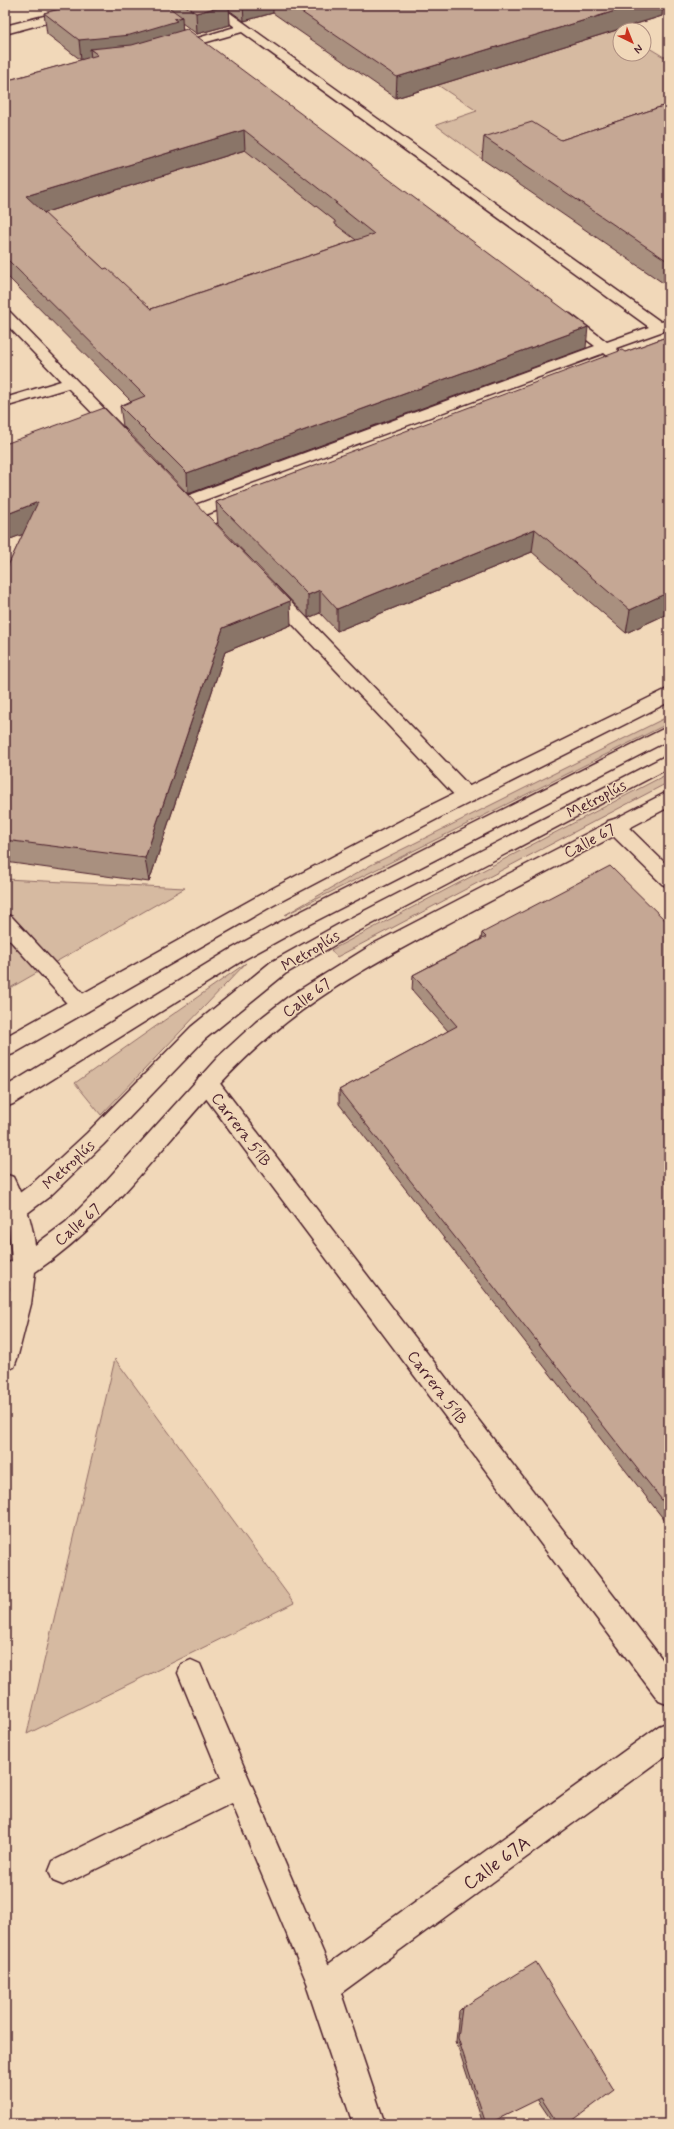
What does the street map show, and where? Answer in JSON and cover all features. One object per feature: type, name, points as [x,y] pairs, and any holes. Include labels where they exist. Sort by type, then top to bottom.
[{"type":"main road","points":[[5,30],[101,5]]},
{"type":"main road","points":[[5,1048],[265,901],[669,694]]},
{"type":"main road","name":"Calle 67","points":[[15,1272],[58,1242],[92,1211],[207,1083],[247,1042],[289,1008],[337,975],[382,949],[669,798]]},
{"type":"main road","points":[[615,826],[669,879]]},
{"type":"main road","name":"Carrera 51B","points":[[207,1083],[669,1691]]},
{"type":"main road","points":[[5,1184],[11,1213],[22,1236],[15,1272],[15,1322],[5,1359]]},
{"type":"main road","name":"Calle 67A","points":[[323,1987],[669,1736]]},
{"type":"main road","points":[[323,1987],[369,2124]]},
{"type":"lane","points":[[212,5],[664,326]]},
{"type":"lane","points":[[161,52],[244,28]]},
{"type":"lane","points":[[183,31],[210,51]]},
{"type":"lane","points":[[556,310],[616,355],[619,360],[618,364],[591,376]]},
{"type":"lane","points":[[5,315],[126,439]]},
{"type":"lane","points":[[257,502],[210,528],[180,496],[606,348],[664,326]]},
{"type":"lane","points":[[5,403],[71,383]]},
{"type":"lane","points":[[260,579],[468,796]]},
{"type":"lane","name":"Metroplús","points":[[5,1098],[238,954],[289,926],[669,732]]},
{"type":"lane","name":"Metroplús","points":[[11,1213],[42,1189],[95,1139],[198,1033],[238,998],[278,968],[348,928],[669,760]]},
{"type":"lane","points":[[5,922],[81,1005]]},
{"type":"lane","points":[[191,1673],[323,1987]]},
{"type":"lane","points":[[63,1871],[238,1785]]},
{"type":"shaded area","points":[[603,22],[612,27],[612,62],[652,62],[652,50],[664,57],[669,56],[669,125],[628,139],[530,143],[482,159],[436,125],[477,111],[418,72],[486,51],[506,64],[558,48]]},
{"type":"shaded area","points":[[230,138],[352,172],[393,270],[170,346],[5,271],[16,204]]},
{"type":"shaded area","points":[[669,716],[669,723],[285,915],[371,865]]},
{"type":"shaded area","points":[[669,773],[669,782],[337,957],[331,950]]},
{"type":"shaded area","points":[[5,879],[185,888],[5,991]]},
{"type":"shaded area","points":[[246,963],[101,1115],[75,1083]]},
{"type":"shaded area","points":[[115,1359],[294,1603],[27,1734]]},
{"type":"building","points":[[75,5],[166,5],[182,17],[174,19],[177,21],[130,35],[79,40],[44,13]]},
{"type":"building","points":[[184,5],[227,5],[196,13]]},
{"type":"building","points":[[291,5],[635,5],[397,77]]},
{"type":"building","points":[[187,29],[588,327],[187,473],[120,406],[145,396],[5,257],[5,81],[98,55],[90,49],[132,45]],"holes":[[[244,130],[337,203],[335,203],[374,234],[151,309],[107,268],[104,269],[26,196]]]},
{"type":"building","points":[[669,104],[669,262],[484,137],[532,122],[561,140]]},
{"type":"building","points":[[669,336],[669,592],[630,610],[535,529],[337,609],[320,590],[308,595],[216,502],[622,350],[625,352]]},
{"type":"building","points":[[104,408],[290,601],[223,628],[145,858],[5,840],[5,572],[38,502],[5,515],[5,444]]},
{"type":"building","points":[[610,866],[669,924],[669,1509],[339,1090],[457,1026],[413,975],[486,937],[482,933]]},
{"type":"building","points":[[536,1962],[614,2090],[568,2124],[558,2124],[541,2098],[486,2124],[458,2038],[462,2008]]}]
